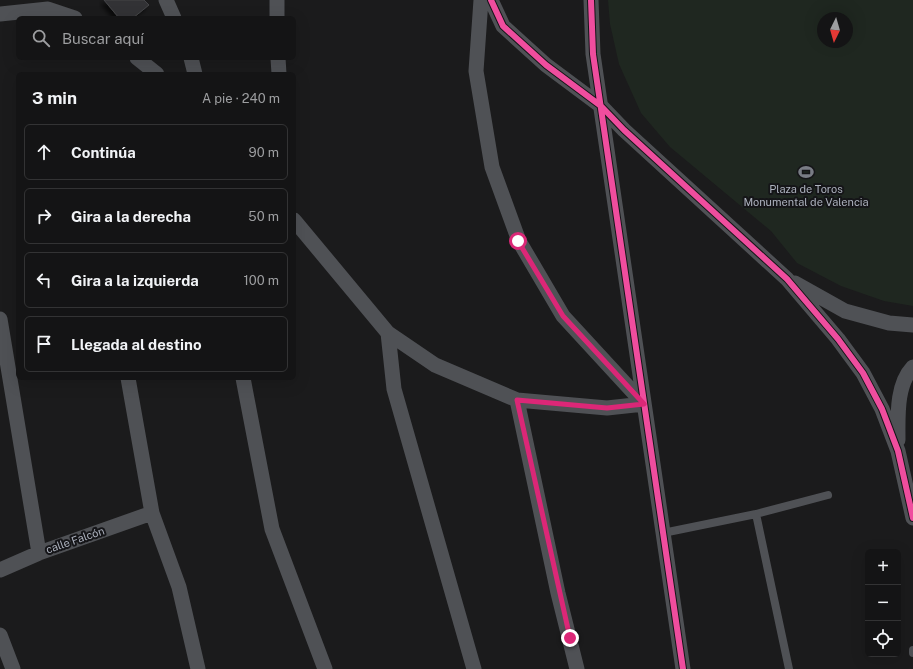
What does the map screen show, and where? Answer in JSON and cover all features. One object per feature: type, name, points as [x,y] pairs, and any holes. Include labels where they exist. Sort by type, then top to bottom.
[{"type":"street","points":[[166,0],[173,16]]},
{"type":"street","points":[[276,0],[277,16]]},
{"type":"street","points":[[481,0],[476,71],[492,167],[518,241],[563,316],[644,404]]},
{"type":"street","points":[[491,0],[503,26],[546,65],[601,106],[624,130],[787,279],[838,339],[863,373],[882,409],[898,451],[913,518]]},
{"type":"street","points":[[591,0],[593,54],[683,669]]},
{"type":"street","points":[[0,14],[48,9],[69,16]]},
{"type":"street","points":[[140,60],[154,72]]},
{"type":"street","points":[[192,60],[194,72]]},
{"type":"street","points":[[278,60],[279,72]]},
{"type":"street","points":[[296,222],[388,333],[435,365],[517,400],[607,408],[644,404]]},
{"type":"street","points":[[787,279],[845,311],[889,323],[913,325]]},
{"type":"street","points":[[0,319],[39,552]]},
{"type":"street","points":[[388,333],[394,389],[474,669]]},
{"type":"street","points":[[898,451],[900,395],[907,373],[913,367]]},
{"type":"street","points":[[128,380],[152,512],[179,587],[198,669]]},
{"type":"street","points":[[243,380],[272,529],[325,669]]},
{"type":"street","points":[[517,400],[558,593],[577,669]]},
{"type":"street","name":"calle Falcón","points":[[0,570],[39,552],[152,512]]},
{"type":"street","points":[[0,635],[13,669]]},
{"type":"lane","points":[[663,533],[756,514],[828,495]]},
{"type":"lane","points":[[756,514],[789,669]]},
{"type":"shaded area","name":"Plaza de Toros Monumental de Valencia","points":[[608,0],[913,0],[913,306],[884,301],[841,286],[797,263],[771,231],[670,147],[641,113],[619,64],[610,24]]},
{"type":"building","points":[[104,0],[144,0],[149,5],[135,16],[117,16]]},
{"type":"cycle path","points":[[491,0],[503,26],[546,65],[601,106],[624,130],[787,279],[838,339],[863,373],[882,409],[898,451],[913,518]]},
{"type":"cycle path","points":[[591,0],[593,54],[683,669]]},
{"type":"place","name":"Plaza de Toros Monumental de Valencia","points":[[806,172]]},
{"type":"route","points":[[518,241],[563,316],[644,404],[607,408],[517,400],[558,593],[570,638]]}]
